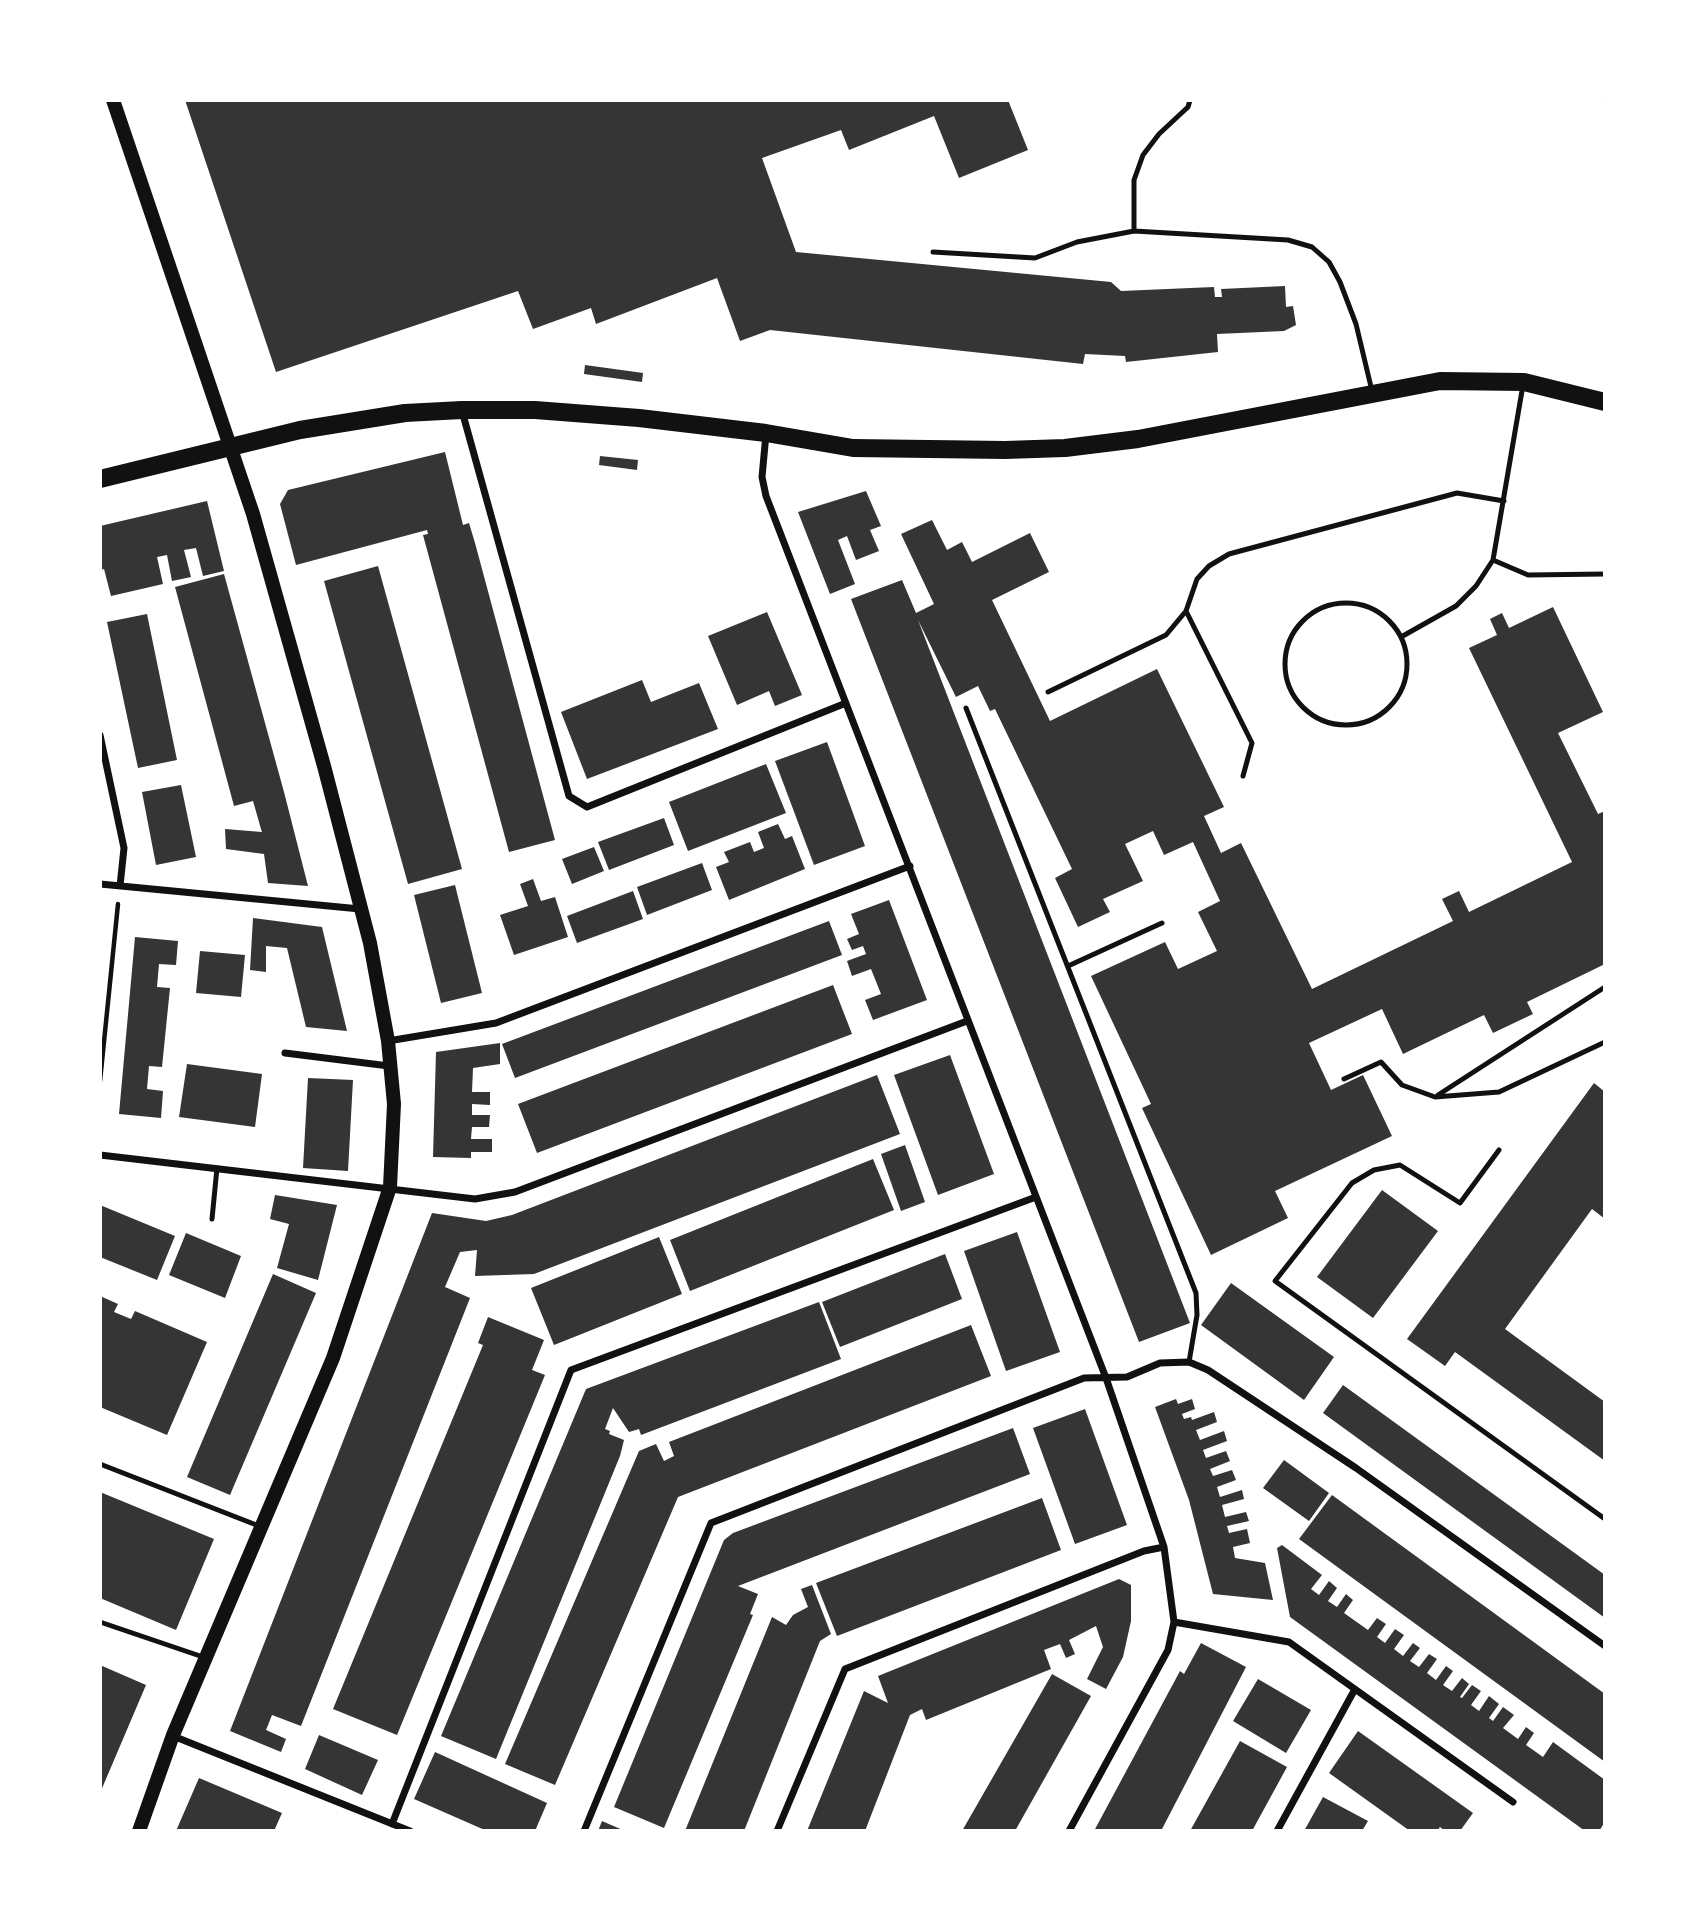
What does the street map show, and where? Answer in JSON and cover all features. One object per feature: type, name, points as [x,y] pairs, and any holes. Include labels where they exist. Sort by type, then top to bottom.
[{"type":"main road","points":[[113,100],[255,523],[362,909],[388,1041],[394,1104],[390,1187],[333,1358],[173,1735],[139,1831]]},
{"type":"main road","points":[[100,479],[228,446],[405,413],[462,410],[639,418],[766,433],[853,448],[1065,448],[1150,436],[1440,381],[1524,382],[1605,402]]},
{"type":"street","points":[[462,410],[471,452],[569,796],[587,807],[846,702]]},
{"type":"street","points":[[766,433],[762,477],[766,496],[1106,1378],[1164,1547],[1174,1622],[1168,1650],[1069,1831]]},
{"type":"street","points":[[100,735],[124,848],[120,886]]},
{"type":"street","points":[[388,1041],[496,1023],[910,866]]},
{"type":"street","points":[[100,884],[362,909]]},
{"type":"street","points":[[100,1155],[475,1199],[515,1192],[967,1021]]},
{"type":"street","points":[[285,1053],[389,1066]]},
{"type":"street","points":[[391,1824],[571,1370],[1036,1196]]},
{"type":"street","points":[[584,1831],[711,1523],[1084,1378],[1127,1377],[1160,1363],[1189,1363],[1208,1370],[1356,1468],[1605,1646]]},
{"type":"street","points":[[777,1831],[845,1668],[1144,1551],[1164,1547]]},
{"type":"street","points":[[1174,1622],[1289,1642],[1513,1802]]},
{"type":"street","points":[[1277,1831],[1355,1689]]},
{"type":"street","points":[[173,1735],[410,1831]]},
{"type":"lane","points":[[1134,231],[1134,180],[1143,155],[1159,134],[1188,107],[1190,100]]},
{"type":"lane","points":[[933,252],[1035,258],[1077,242],[1134,231],[1288,240],[1312,247],[1329,262],[1340,282],[1356,324],[1373,394]]},
{"type":"lane","points":[[1401,637],[1456,606],[1476,586],[1493,560],[1524,382]]},
{"type":"lane","points":[[1048,692],[1166,635],[1186,611],[1197,579],[1209,566],[1229,554],[1457,493],[1504,501]]},
{"type":"lane","points":[[1493,560],[1528,575],[1605,575]]},
{"type":"lane","points":[[1351,603],[1371,608],[1389,620],[1401,637],[1407,656],[1407,676],[1400,695],[1388,710],[1371,721],[1352,726],[1333,725],[1314,718],[1299,705],[1289,688],[1284,667],[1286,647],[1296,627],[1320,609],[1351,603]]},
{"type":"lane","points":[[1186,611],[1252,743],[1243,776]]},
{"type":"lane","points":[[966,708],[1196,1293],[1197,1315],[1189,1363]]},
{"type":"lane","points":[[1068,966],[1162,923]]},
{"type":"lane","points":[[1435,1097],[1605,987]]},
{"type":"lane","points":[[1345,1079],[1381,1062],[1402,1085],[1435,1097],[1499,1092],[1605,1042]]},
{"type":"lane","points":[[1499,1150],[1460,1203],[1400,1165],[1374,1170],[1352,1183],[1275,1280],[1605,1519]]},
{"type":"lane","points":[[212,1219],[217,1168]]},
{"type":"lane","points":[[100,1464],[261,1527]]},
{"type":"lane","points":[[100,1622],[206,1658]]},
{"type":"path","points":[[100,1081],[120,886]]},
{"type":"building","points":[[185,100],[1008,100],[1028,150],[959,178],[934,116],[849,150],[841,130],[762,158],[796,252],[1111,282],[1121,291],[1214,287],[1215,297],[1222,297],[1221,289],[1285,286],[1286,307],[1293,306],[1296,325],[1284,331],[1217,334],[1218,352],[1126,362],[1125,356],[1085,354],[1083,364],[770,330],[740,341],[717,278],[596,324],[591,308],[533,329],[518,291],[276,372]]},
{"type":"building","points":[[585,365],[643,373],[642,382],[584,374]]},
{"type":"building","points":[[445,452],[463,525],[469,523],[475,543],[555,840],[509,852],[423,535],[428,534],[427,530],[296,565],[280,504],[288,490]]},
{"type":"building","points":[[600,456],[638,460],[637,470],[599,465]]},
{"type":"building","points":[[866,491],[881,526],[870,530],[879,551],[856,560],[847,536],[838,540],[855,584],[830,594],[798,512]]},
{"type":"building","points":[[207,501],[224,571],[203,576],[196,548],[184,550],[191,577],[172,581],[167,555],[157,557],[163,584],[111,596],[104,569],[100,570],[100,526]]},
{"type":"building","points":[[932,520],[947,550],[962,542],[972,562],[1030,533],[1049,572],[992,600],[1050,721],[1157,669],[1224,807],[1204,816],[1221,853],[1241,843],[1312,989],[1453,921],[1442,899],[1459,891],[1469,912],[1572,862],[1469,648],[1497,635],[1490,619],[1502,613],[1509,628],[1553,607],[1603,712],[1558,733],[1598,814],[1605,811],[1605,964],[1527,1002],[1533,1014],[1493,1033],[1484,1015],[1403,1054],[1382,1009],[1309,1043],[1331,1090],[1363,1075],[1392,1136],[1275,1191],[1288,1218],[1211,1255],[1142,1108],[1151,1104],[1091,976],[1165,942],[1178,969],[1217,951],[1198,912],[1220,901],[1193,842],[1164,855],[1153,831],[1125,844],[1143,881],[1103,899],[1110,912],[1078,927],[1055,878],[1072,869],[995,709],[990,711],[978,686],[956,697],[918,620],[1190,1323],[1139,1342],[851,599],[902,580],[916,613],[934,604],[901,534]]},
{"type":"building","points":[[378,566],[462,869],[408,884],[324,581]]},
{"type":"building","points":[[224,574],[308,886],[268,883],[264,854],[226,849],[225,829],[262,832],[253,801],[234,806],[175,587]]},
{"type":"building","points":[[767,612],[802,695],[775,706],[769,691],[737,705],[708,636]]},
{"type":"building","points":[[147,614],[177,760],[138,768],[107,622]]},
{"type":"building","points":[[642,680],[651,702],[699,683],[718,729],[587,779],[561,712]]},
{"type":"building","points":[[827,742],[865,846],[814,865],[775,761]]},
{"type":"building","points":[[766,764],[786,813],[688,851],[669,802]]},
{"type":"building","points":[[181,785],[196,857],[156,865],[142,792]]},
{"type":"building","points":[[664,818],[674,845],[609,870],[598,842]]},
{"type":"building","points":[[778,824],[785,839],[792,836],[805,869],[729,900],[716,867],[729,862],[724,852],[750,842],[754,852],[764,848],[758,832]]},
{"type":"building","points":[[594,847],[604,871],[572,884],[562,859]]},
{"type":"building","points":[[702,863],[712,890],[647,915],[637,887]]},
{"type":"building","points":[[533,879],[541,901],[555,897],[568,937],[514,955],[500,915],[528,906],[520,884]]},
{"type":"building","points":[[455,885],[482,993],[441,1003],[414,895]]},
{"type":"building","points":[[633,891],[643,919],[577,943],[567,916]]},
{"type":"building","points":[[889,900],[927,1000],[873,1020],[865,1000],[881,994],[871,969],[852,976],[847,961],[866,954],[863,946],[852,950],[847,939],[859,934],[851,914]]},
{"type":"building","points":[[253,918],[322,927],[347,1031],[306,1027],[287,948],[266,946],[266,972],[250,970]]},
{"type":"building","points":[[829,921],[842,955],[515,1078],[502,1044]]},
{"type":"building","points":[[135,937],[178,941],[176,965],[159,964],[157,987],[170,988],[162,1067],[149,1066],[147,1089],[163,1091],[161,1118],[119,1114]]},
{"type":"building","points":[[200,951],[245,955],[241,997],[196,993]]},
{"type":"building","points":[[833,985],[852,1034],[537,1153],[518,1104]]},
{"type":"building","points":[[500,1043],[500,1064],[473,1068],[472,1092],[490,1092],[490,1105],[472,1104],[472,1115],[490,1115],[489,1127],[472,1127],[471,1139],[492,1139],[492,1152],[471,1152],[471,1158],[433,1157],[436,1052]]},
{"type":"building","points":[[950,1055],[994,1174],[938,1195],[894,1075]]},
{"type":"building","points":[[187,1064],[262,1074],[255,1127],[179,1117]]},
{"type":"building","points":[[877,1075],[900,1134],[534,1274],[475,1276],[477,1250],[460,1252],[445,1287],[470,1298],[301,1726],[272,1715],[266,1730],[286,1739],[281,1752],[230,1731],[432,1213],[486,1221],[512,1215]]},
{"type":"building","points":[[308,1078],[353,1080],[348,1171],[303,1168]]},
{"type":"building","points":[[1594,1083],[1605,1092],[1605,1219],[1592,1209],[1505,1329],[1605,1402],[1605,1461],[1455,1352],[1445,1366],[1407,1339]]},
{"type":"building","points":[[905,1145],[925,1202],[901,1211],[881,1154]]},
{"type":"building","points":[[873,1159],[894,1210],[690,1291],[670,1240]]},
{"type":"building","points":[[1382,1190],[1438,1231],[1373,1318],[1317,1277]]},
{"type":"building","points":[[275,1195],[337,1205],[318,1280],[277,1268],[289,1224],[270,1219]]},
{"type":"building","points":[[100,1205],[175,1236],[157,1280],[100,1257]]},
{"type":"building","points":[[1017,1232],[1060,1352],[1006,1371],[964,1251]]},
{"type":"building","points":[[186,1233],[241,1256],[225,1298],[169,1275]]},
{"type":"building","points":[[659,1237],[682,1294],[554,1345],[531,1288]]},
{"type":"building","points":[[945,1254],[962,1299],[840,1347],[822,1302]]},
{"type":"building","points":[[273,1274],[316,1293],[230,1495],[187,1477]]},
{"type":"building","points":[[1231,1283],[1334,1357],[1304,1400],[1201,1325]]},
{"type":"building","points":[[100,1296],[118,1304],[114,1312],[131,1319],[135,1311],[207,1342],[167,1435],[100,1407]]},
{"type":"building","points":[[819,1302],[841,1359],[641,1435],[639,1429],[629,1432],[613,1408],[605,1429],[610,1431],[609,1434],[624,1440],[620,1456],[496,1759],[441,1736],[586,1389]]},
{"type":"building","points":[[488,1317],[544,1340],[532,1370],[545,1375],[397,1735],[333,1709],[483,1345],[478,1343]]},
{"type":"building","points":[[971,1325],[991,1376],[678,1497],[555,1785],[505,1764],[639,1451],[656,1444],[664,1461],[674,1456],[669,1442]]},
{"type":"building","points":[[1343,1385],[1605,1575],[1605,1618],[1323,1413]]},
{"type":"building","points":[[1176,1399],[1178,1404],[1192,1399],[1195,1409],[1182,1414],[1184,1419],[1191,1417],[1192,1420],[1214,1412],[1217,1422],[1196,1430],[1200,1440],[1224,1431],[1227,1441],[1203,1450],[1206,1458],[1226,1451],[1230,1461],[1210,1469],[1213,1476],[1232,1470],[1236,1480],[1217,1487],[1220,1497],[1242,1490],[1244,1499],[1222,1505],[1225,1517],[1246,1512],[1249,1521],[1227,1526],[1229,1533],[1247,1529],[1250,1543],[1233,1547],[1235,1558],[1265,1563],[1273,1600],[1213,1594],[1189,1500],[1155,1407]]},
{"type":"building","points":[[1085,1409],[1127,1525],[1075,1544],[1033,1428]]},
{"type":"building","points":[[1013,1428],[1030,1474],[738,1586],[758,1594],[750,1614],[753,1615],[664,1828],[614,1807],[724,1540],[733,1533]]},
{"type":"building","points":[[1284,1460],[1329,1493],[1309,1521],[1263,1488]]},
{"type":"building","points":[[100,1492],[214,1539],[176,1630],[100,1598]]},
{"type":"building","points":[[1332,1495],[1605,1694],[1605,1762],[1299,1539]]},
{"type":"building","points":[[1042,1498],[1061,1550],[837,1636],[816,1583]]},
{"type":"building","points":[[1282,1545],[1322,1575],[1311,1589],[1319,1595],[1329,1581],[1337,1588],[1328,1601],[1337,1607],[1346,1594],[1353,1600],[1344,1613],[1368,1630],[1377,1618],[1386,1624],[1377,1637],[1385,1643],[1395,1629],[1404,1635],[1394,1649],[1403,1656],[1413,1643],[1420,1648],[1410,1661],[1419,1667],[1429,1654],[1437,1659],[1427,1673],[1436,1680],[1446,1666],[1453,1671],[1443,1685],[1452,1691],[1462,1678],[1469,1684],[1460,1697],[1462,1698],[1472,1685],[1481,1691],[1471,1705],[1479,1711],[1489,1696],[1499,1704],[1489,1718],[1493,1721],[1503,1707],[1514,1715],[1503,1728],[1518,1739],[1526,1727],[1534,1733],[1526,1745],[1543,1757],[1553,1742],[1605,1780],[1605,1822],[1599,1831],[1585,1831],[1290,1617],[1277,1548]]},
{"type":"building","points":[[1119,1579],[1131,1585],[1131,1621],[1123,1657],[1106,1689],[1087,1679],[1103,1647],[1096,1626],[1069,1640],[1075,1654],[1066,1658],[1060,1644],[1044,1650],[1051,1669],[926,1720],[922,1709],[910,1715],[865,1831],[807,1831],[864,1691],[888,1703],[878,1676]]},
{"type":"building","points":[[812,1585],[831,1634],[820,1641],[744,1831],[685,1831],[772,1617],[786,1625],[793,1615],[808,1607],[801,1589]]},
{"type":"building","points":[[1201,1643],[1246,1667],[1161,1831],[1094,1831],[1180,1671],[1184,1674]]},
{"type":"building","points":[[100,1665],[146,1685],[100,1793]]},
{"type":"building","points":[[1052,1674],[1091,1696],[1015,1831],[962,1831]]},
{"type":"building","points":[[1258,1679],[1311,1710],[1286,1753],[1233,1721]]},
{"type":"building","points":[[1358,1731],[1473,1813],[1460,1831],[1445,1831],[1440,1827],[1437,1831],[1410,1831],[1329,1773]]},
{"type":"building","points":[[319,1735],[378,1760],[362,1795],[305,1769]]},
{"type":"building","points":[[1240,1741],[1287,1767],[1252,1831],[1190,1831]]},
{"type":"building","points":[[435,1752],[547,1803],[535,1831],[487,1831],[414,1799]]},
{"type":"building","points":[[199,1778],[282,1813],[274,1831],[176,1831]]},
{"type":"building","points":[[1323,1797],[1368,1821],[1362,1831],[1304,1831]]},
{"type":"building","points":[[602,1821],[625,1831],[598,1831]]}]
